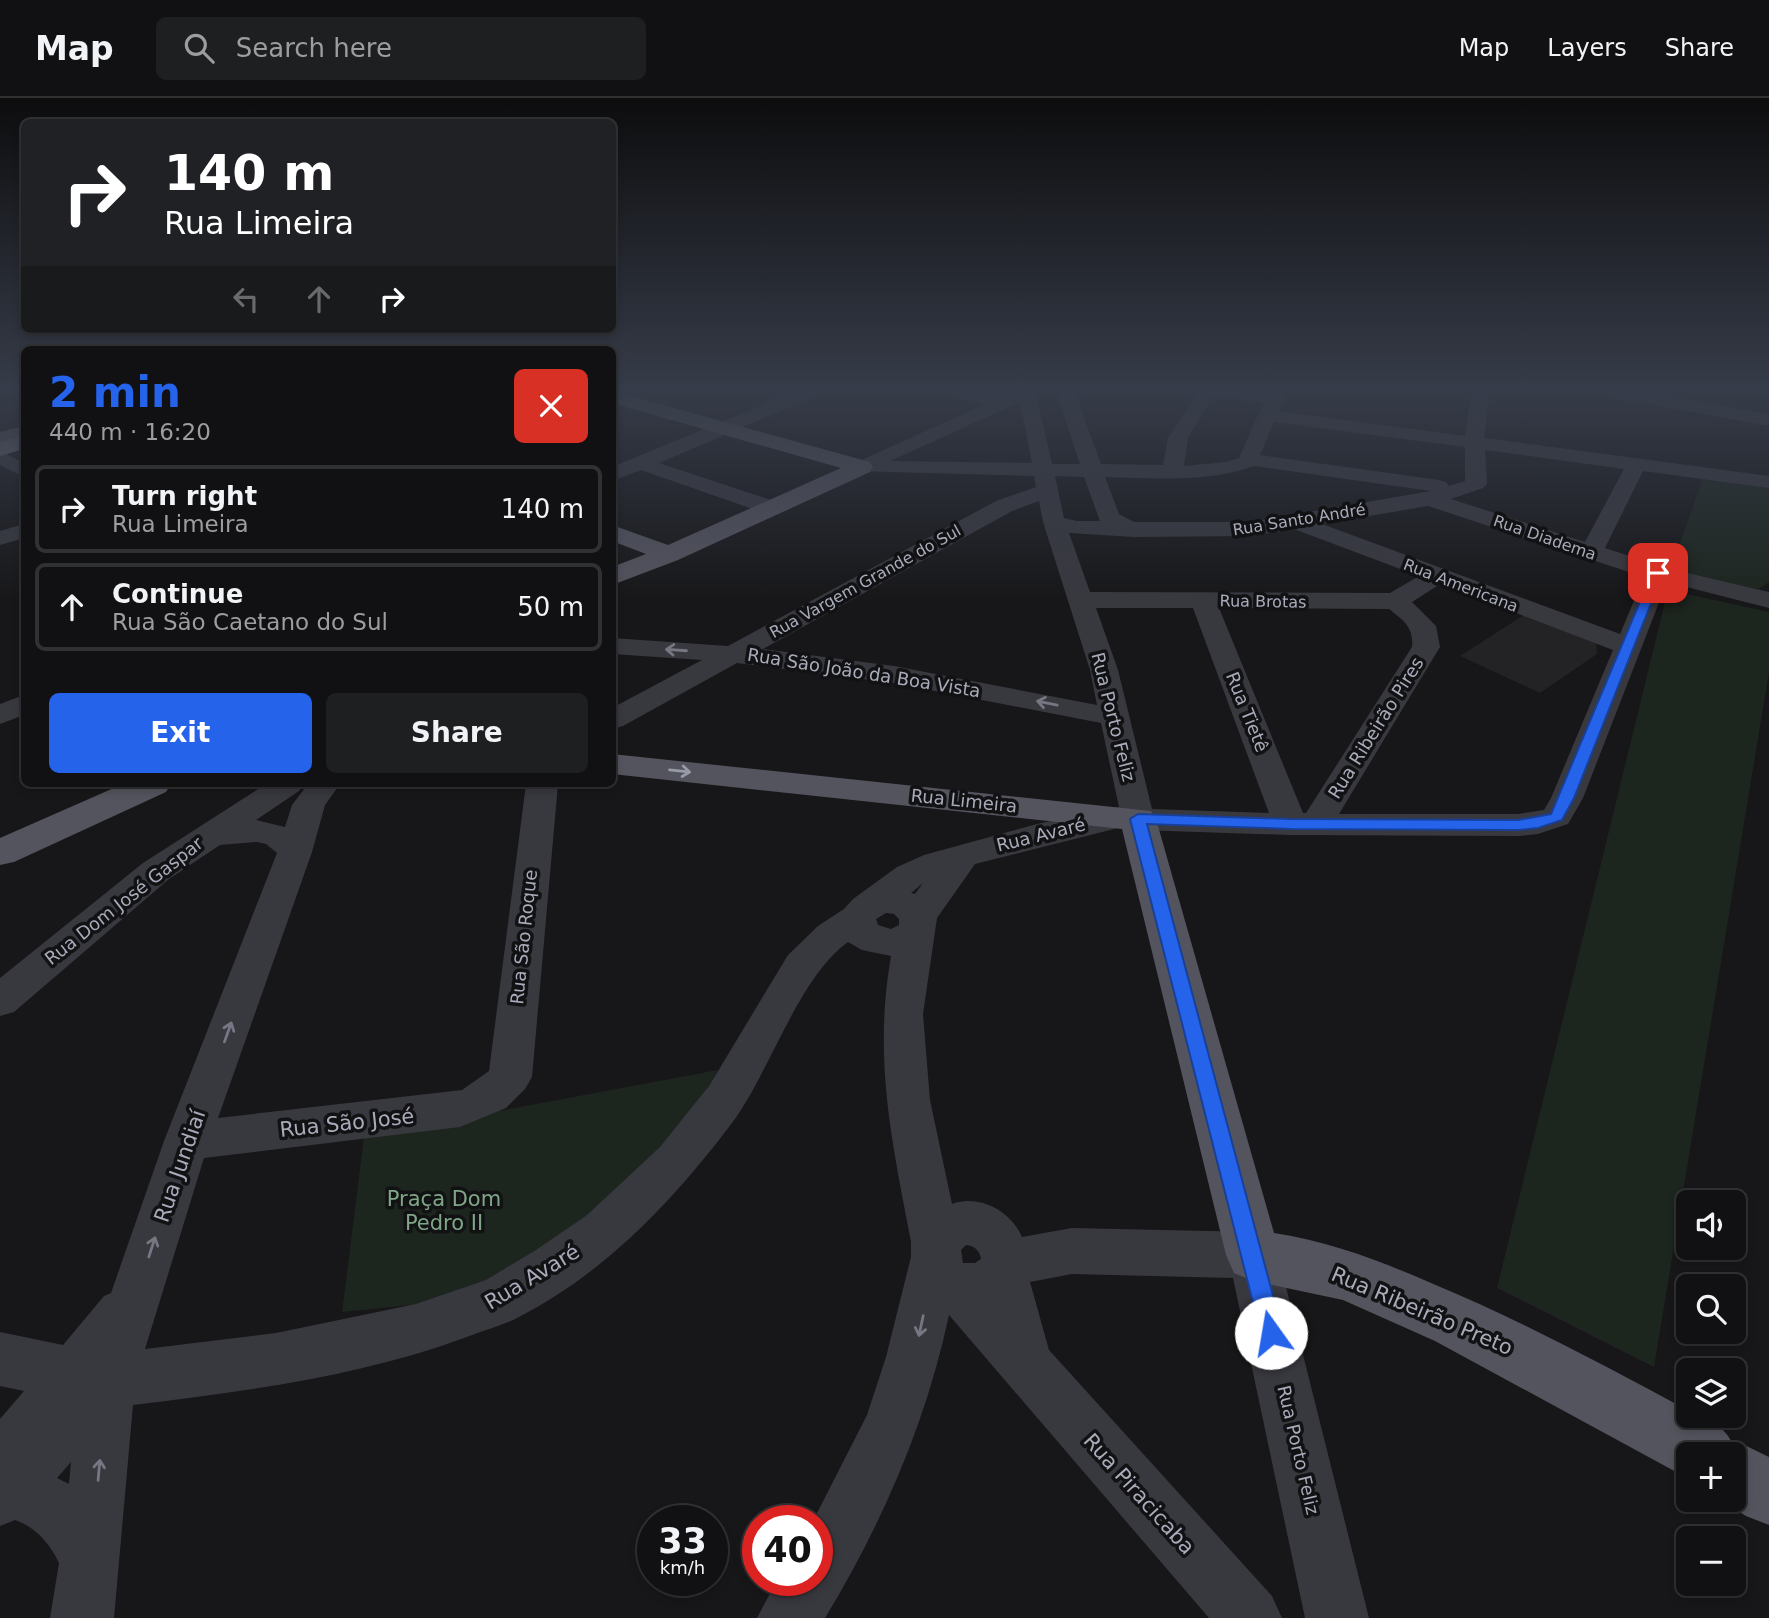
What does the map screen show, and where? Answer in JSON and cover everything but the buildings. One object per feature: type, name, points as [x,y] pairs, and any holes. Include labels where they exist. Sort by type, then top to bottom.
[{"type":"main road","points":[[838,459],[862,467]]},
{"type":"main road","points":[[616,575],[862,467]]},
{"type":"main road","points":[[616,534],[669,554]]},
{"type":"main road","points":[[616,587],[669,554]]},
{"type":"main road","name":"Rua Limeira","points":[[616,764],[1128,818]]},
{"type":"main road","points":[[0,853],[138,787]]},
{"type":"main road","name":"Rua Porto Feliz","points":[[1128,818],[1253,1255]]},
{"type":"main road","name":"Rua Ribeirão Preto","points":[[1253,1255],[1302,1263],[1349,1275],[1455,1321],[1560,1374],[1683,1442]]},
{"type":"main road","points":[[1746,1479],[1769,1493]]},
{"type":"street","points":[[3,459],[21,469]]},
{"type":"street","points":[[616,473],[647,459]]},
{"type":"street","points":[[862,467],[880,459]]},
{"type":"street","name":"Rua Porto Feliz","points":[[1040,459],[1044,480],[1070,530],[1081,600],[1104,670],[1114,717],[1128,818]]},
{"type":"street","points":[[1091,459],[1108,517]]},
{"type":"street","points":[[1174,459],[1174,472]]},
{"type":"street","points":[[862,467],[1044,480],[1095,471],[1174,472],[1228,468],[1248,459],[1470,487],[1473,459]]},
{"type":"street","points":[[1607,459],[1769,482]]},
{"type":"street","points":[[640,463],[772,508]]},
{"type":"street","points":[[1591,553],[1637,463]]},
{"type":"street","name":"Rua Vargem Grande do Sul","points":[[616,718],[1004,506],[1044,480]]},
{"type":"street","name":"Rua Santo André","points":[[1070,530],[1234,530],[1429,499],[1470,487]]},
{"type":"street","name":"Rua Diadema","points":[[1470,487],[1483,515]]},
{"type":"street","name":"Rua Diadema","points":[[1429,499],[1658,573],[1769,600]]},
{"type":"street","points":[[1070,530],[1108,517],[1134,530]]},
{"type":"street","name":"Rua Americana","points":[[1297,522],[1626,646]]},
{"type":"street","points":[[0,538],[21,532]]},
{"type":"street","points":[[1626,646],[1658,573]]},
{"type":"street","points":[[1395,601],[1437,576]]},
{"type":"street","name":"Rua Brotas","points":[[1081,600],[1395,601]]},
{"type":"street","name":"Rua Tietê","points":[[1203,600],[1303,824]]},
{"type":"street","name":"Rua Ribeirão Pires","points":[[1303,824],[1426,647],[1428,636],[1424,625],[1395,601]]},
{"type":"street","name":"Rua São João da Boa Vista","points":[[616,646],[733,654],[882,673],[1114,717]]},
{"type":"street","name":"Rua Limeira","points":[[1128,818],[1303,824],[1518,825],[1538,823],[1556,817],[1567,798],[1626,646]]},
{"type":"street","name":"Rua Dom José Gaspar","points":[[0,1001],[156,871],[283,787]]},
{"type":"street","name":"Rua Jundiaí","points":[[90,1379],[135,1298],[187,1141],[295,852],[309,805],[322,787]]},
{"type":"street","name":"Rua São Roque","points":[[501,1088],[510,1077],[542,787]]},
{"type":"street","name":"Rua Avaré","points":[[90,1379],[276,1360],[416,1329],[500,1300],[554,1267],[604,1231],[641,1198],[676,1161],[725,1099],[792,982],[834,961],[886,925],[964,854],[1128,818]]},
{"type":"street","points":[[208,836],[259,831],[289,842],[295,852]]},
{"type":"street","points":[[833,1544],[855,1504],[894,1417],[917,1346],[972,1254],[919,1160],[904,1061],[903,1015],[907,979],[886,925]]},
{"type":"street","name":"Rua São José","points":[[187,1141],[451,1111],[479,1103],[501,1088]]},
{"type":"street","name":"Rua Ribeirão Preto","points":[[972,1254],[1072,1251],[1253,1255]]},
{"type":"street","name":"Rua Piracicaba","points":[[972,1254],[1028,1369],[1250,1618]]},
{"type":"street","name":"Rua Porto Feliz","points":[[1253,1255],[1338,1618]]},
{"type":"street","points":[[0,1359],[90,1379]]},
{"type":"street","points":[[86,1590],[79,1535],[62,1512],[38,1497],[3,1483],[90,1379]]},
{"type":"street","points":[[86,1590],[90,1379]]},
{"type":"street","points":[[789,1618],[803,1596]]},
{"type":"shaded area","points":[[1524,615],[1596,643],[1597,654],[1540,693],[1460,656]]},
{"type":"green space","points":[[1704,476],[1769,486],[1769,582],[1758,589],[1670,571]]},
{"type":"green space","points":[[1668,590],[1769,612],[1769,672],[1683,1190],[1676,1190],[1676,1234],[1654,1367],[1497,1288]]},
{"type":"green space","name":"Praça Dom Pedro II","points":[[718,1070],[671,1158],[471,1299],[342,1312],[364,1136]]},
{"type":"route","points":[[1271,1333],[1253,1255],[1138,819],[1290,824],[1518,825],[1538,823],[1556,817],[1567,798],[1626,646],[1658,573]]}]
